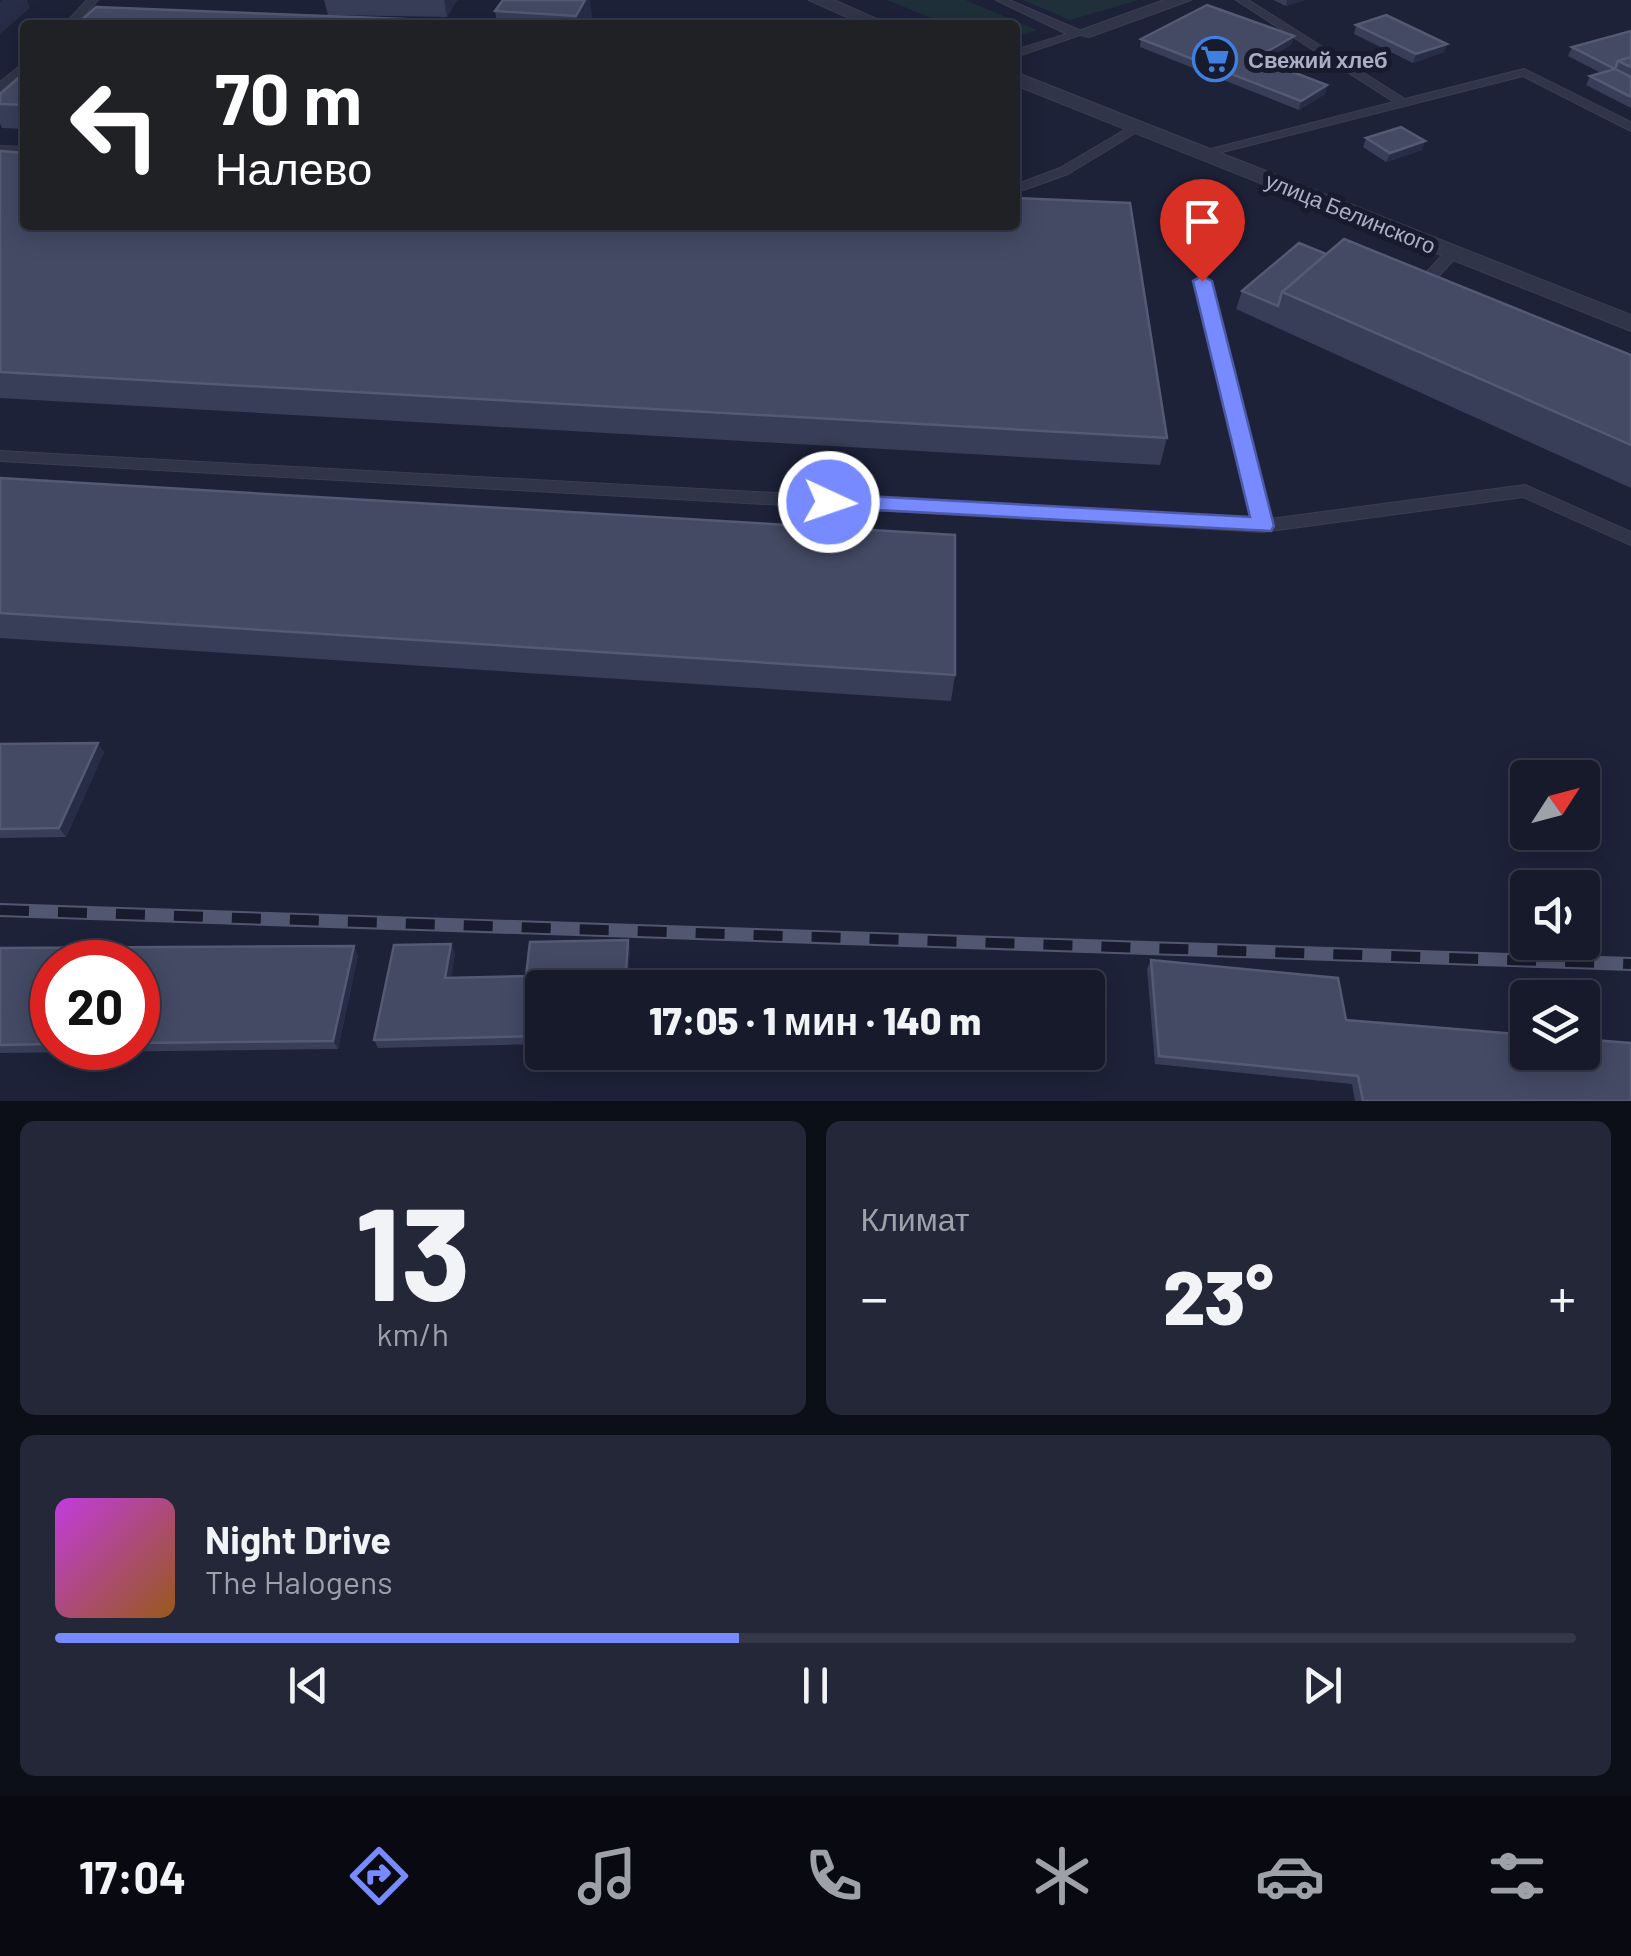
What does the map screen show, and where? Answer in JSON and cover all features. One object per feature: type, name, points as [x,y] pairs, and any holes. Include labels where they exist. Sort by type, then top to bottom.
[{"type":"street","points":[[818,0],[868,20]]},
{"type":"street","points":[[1079,34],[1182,0]]},
{"type":"street","name":"улица Белинского","points":[[1020,80],[1631,324]]},
{"type":"lane","points":[[74,20],[93,0]]},
{"type":"lane","points":[[1001,0],[1079,34]]},
{"type":"lane","points":[[1241,0],[1400,101]]},
{"type":"lane","points":[[1020,52],[1079,34]]},
{"type":"lane","points":[[0,88],[20,70]]},
{"type":"lane","points":[[1208,154],[1400,101],[1524,72],[1631,126]]},
{"type":"lane","points":[[1020,187],[1064,171],[1138,126]]},
{"type":"lane","points":[[1434,296],[1416,289],[1453,252]]},
{"type":"lane","points":[[1202,281],[1263,526]]},
{"type":"lane","points":[[0,456],[1263,526],[1525,490],[1631,539]]},
{"type":"shaded area","points":[[887,0],[965,0],[1013,20],[936,20]]},
{"type":"shaded area","points":[[1023,0],[1139,0],[1070,20]]},
{"type":"shaded area","points":[[1020,23],[1037,30],[1020,35]]},
{"type":"building","points":[[503,0],[585,0],[576,16],[495,11]]},
{"type":"building","points":[[1207,5],[1294,36],[1256,58],[1327,85],[1301,101],[1141,39]]},
{"type":"building","points":[[96,7],[431,20],[82,20]]},
{"type":"building","points":[[1386,15],[1447,44],[1416,54],[1356,25]]},
{"type":"building","points":[[1631,31],[1631,57],[1618,61],[1615,69],[1572,47]]},
{"type":"building","points":[[1631,57],[1631,67],[1618,61]]},
{"type":"building","points":[[1615,69],[1631,77],[1631,97],[1590,76]]},
{"type":"building","points":[[20,76],[20,105],[0,104],[0,94]]},
{"type":"building","points":[[1401,127],[1425,141],[1390,153],[1366,138]]},
{"type":"building","points":[[0,151],[20,153],[20,230],[1020,230],[1020,198],[1130,203],[1167,438],[0,372]]},
{"type":"building","points":[[1344,239],[1631,355],[1631,445],[1282,292]]},
{"type":"building","points":[[1299,243],[1326,254],[1282,292],[1278,306],[1242,291]]},
{"type":"building","points":[[0,478],[955,535],[955,675],[0,613]]},
{"type":"building","points":[[98,743],[59,828],[0,829],[0,744]]},
{"type":"building","points":[[628,940],[626,970],[527,970],[530,942]]},
{"type":"building","points":[[451,944],[445,978],[525,976],[525,1036],[374,1040],[394,945]]},
{"type":"building","points":[[354,946],[333,1041],[160,1043],[160,947]]},
{"type":"building","points":[[0,948],[30,948],[30,1044],[0,1045]]},
{"type":"building","points":[[1151,960],[1338,978],[1346,1020],[1510,1034],[1510,1070],[1600,1070],[1600,1040],[1631,1043],[1631,1101],[1363,1101],[1358,1076],[1159,1056]]},
{"type":"railway","points":[[0,910],[1631,964]]},
{"type":"place","name":"Свежий хлеб","points":[[1215,59]]},
{"type":"route","points":[[829,502],[1263,526],[1202,281]]}]
